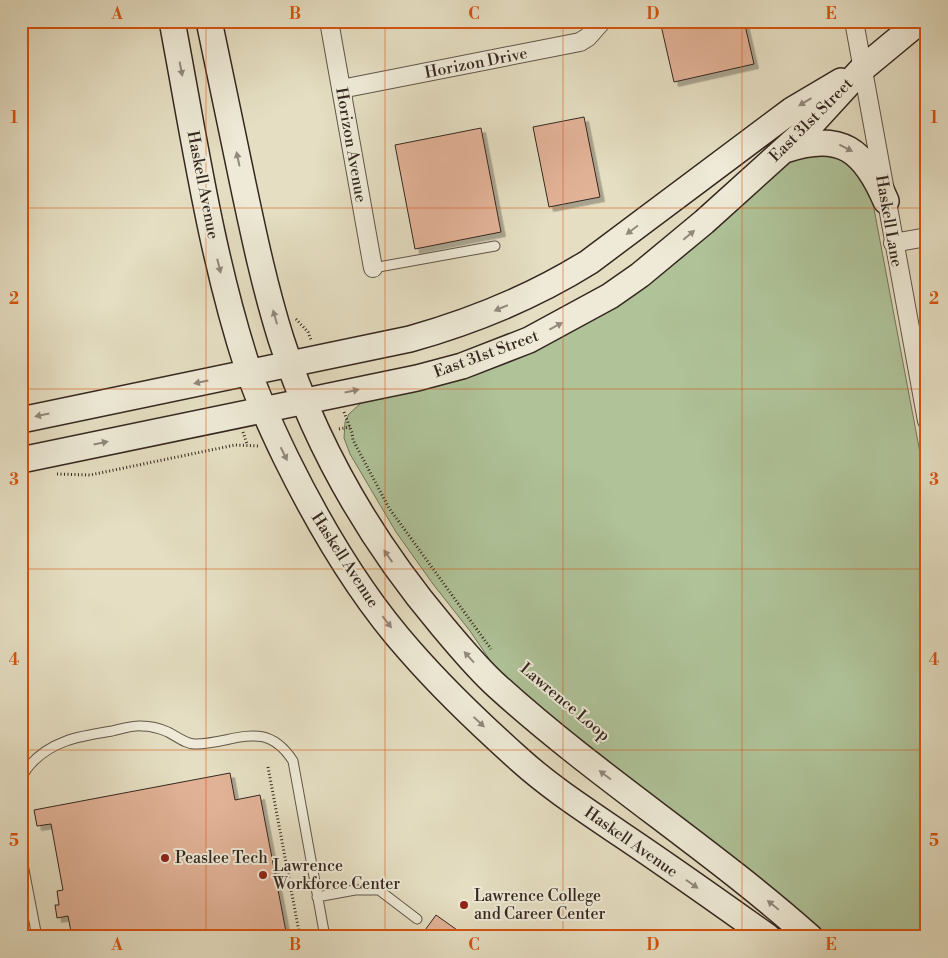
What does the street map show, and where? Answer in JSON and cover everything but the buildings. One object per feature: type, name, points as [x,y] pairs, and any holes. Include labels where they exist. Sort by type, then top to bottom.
[{"type":"main road","name":"Haskell Avenue","points":[[172,21],[219,265],[249,372],[264,410],[302,490],[356,581],[408,650],[444,688],[522,762],[563,794],[768,937]]},
{"type":"main road","points":[[209,21],[261,268],[290,364],[304,402],[348,491],[376,538],[426,607],[494,684],[548,731],[753,889],[810,937]]},
{"type":"main road","name":"East 31st Street","points":[[21,420],[410,339],[445,329],[500,309],[542,289],[589,262],[792,110],[862,68],[920,21]]},
{"type":"main road","name":"East 31st Street","points":[[21,460],[416,378],[462,366],[547,331],[610,296],[640,275],[704,222],[807,129],[862,68]]},
{"type":"main road","points":[[782,151],[815,142],[840,145],[851,150],[860,157],[870,170],[886,201]]},
{"type":"street","name":"Horizon Avenue","points":[[328,21],[374,268]]},
{"type":"street","name":"Horizon Drive","points":[[341,89],[580,42],[599,27],[602,21]]},
{"type":"street","name":"Haskell Lane","points":[[854,21],[927,421]]},
{"type":"street","points":[[893,243],[927,237]]},
{"type":"lane","points":[[374,268],[495,246]]},
{"type":"lane","points":[[21,779],[34,761],[50,747],[71,738],[142,726],[166,732],[194,745],[247,736],[262,736],[275,741],[285,750],[292,761],[325,937]]},
{"type":"lane","points":[[21,854],[37,937]]},
{"type":"lane","points":[[318,897],[355,890],[379,890],[417,919]]},
{"type":"path","points":[[350,427],[353,440],[389,508],[491,650]]},
{"type":"path","points":[[54,474],[90,475],[235,444],[247,444],[255,447]]},
{"type":"path","points":[[268,767],[300,937]]},
{"type":"green space","points":[[807,155],[830,155],[850,163],[871,193],[927,490],[927,937],[820,937],[571,737],[494,666],[396,532],[350,454],[344,438],[345,422],[349,414],[361,403],[490,368],[788,162]]},
{"type":"place","name":"Peaslee Tech","points":[[165,858]]},
{"type":"place","name":"Lawrence Workforce Center","points":[[263,875]]},
{"type":"place","name":"Lawrence College and Career Center","points":[[464,905]]}]
